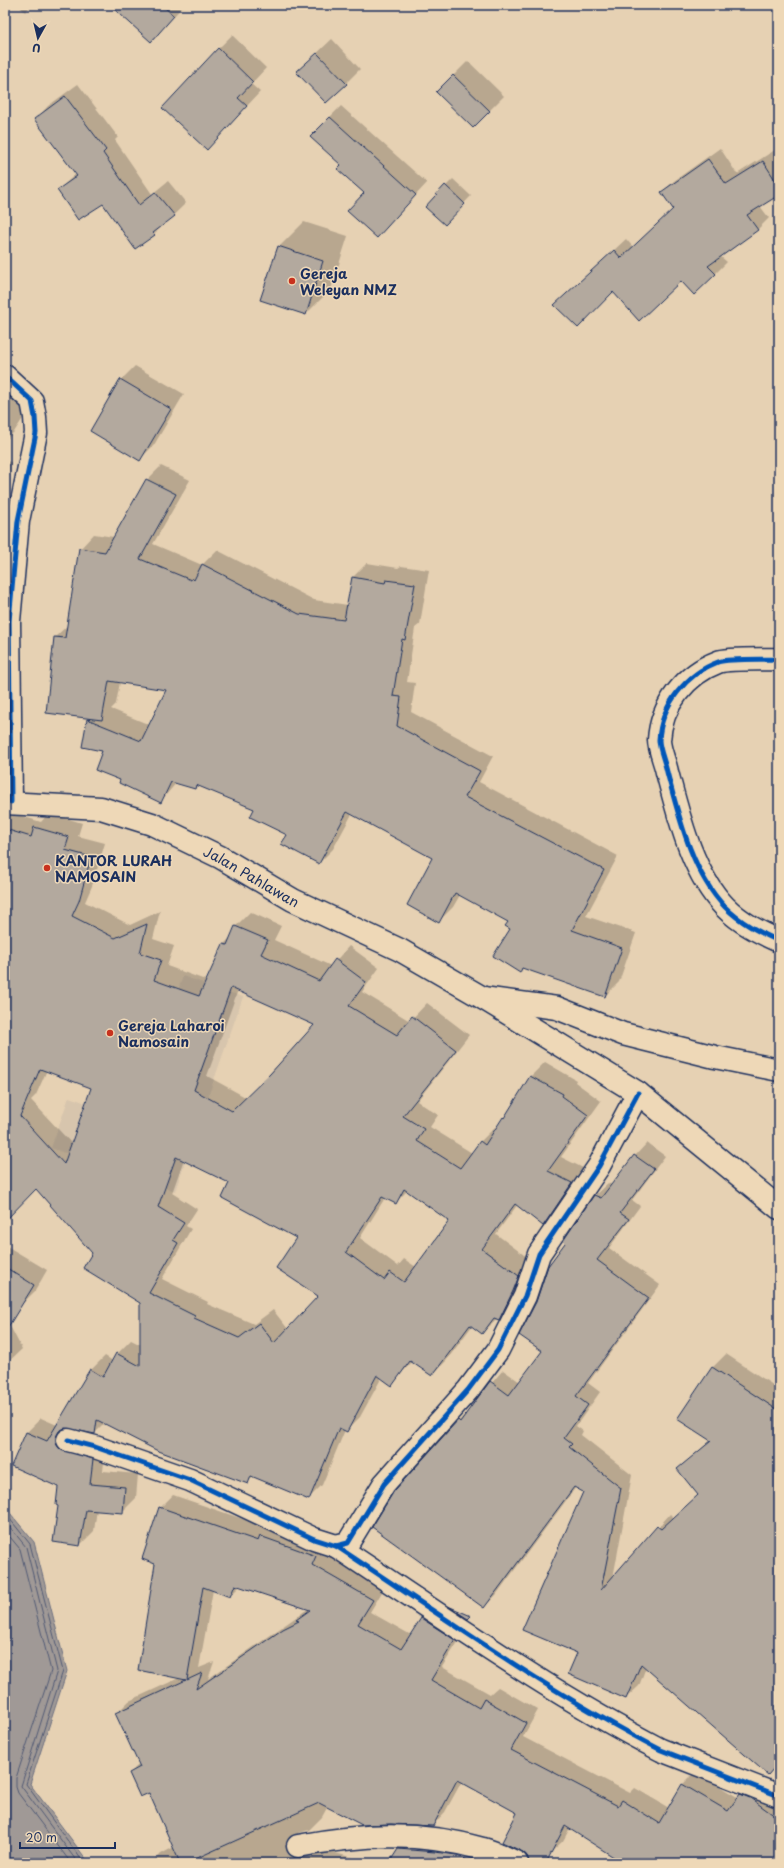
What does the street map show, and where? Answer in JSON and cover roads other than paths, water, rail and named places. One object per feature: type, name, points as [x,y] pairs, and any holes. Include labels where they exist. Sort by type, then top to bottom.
[{"type":"main road","points":[[5,376],[32,401],[36,433],[18,521],[9,621],[8,803]]},
{"type":"main road","points":[[779,659],[720,662],[701,671],[679,689],[664,714],[659,741],[681,826],[705,880],[725,907],[752,928],[779,941]]},
{"type":"main road","name":"Jalan Pahlawan","points":[[8,803],[102,808],[152,824],[220,857],[293,900],[400,950],[483,998],[638,1093],[779,1208]]},
{"type":"main road","points":[[483,998],[557,1008],[623,1034],[715,1057],[779,1070]]},
{"type":"main road","points":[[336,1546],[348,1543],[384,1484],[468,1390],[498,1350],[525,1296],[538,1254],[599,1166],[638,1093]]},
{"type":"main road","points":[[68,1440],[95,1447],[190,1480],[314,1539],[336,1546],[567,1697],[644,1741],[661,1750],[779,1796]]},
{"type":"main road","points":[[298,1846],[325,1841],[399,1835],[456,1842],[477,1847],[517,1863]]},
{"type":"water","points":[[5,1507],[34,1542],[67,1671],[30,1784],[89,1863],[5,1863]]},
{"type":"place","name":"Gereja Weleyan NMZ","points":[[292,281]]},
{"type":"place","name":"KANTOR LURAH NAMOSAIN","points":[[47,868]]},
{"type":"place","name":"Gereja Laharoi Namosain","points":[[110,1033]]}]
